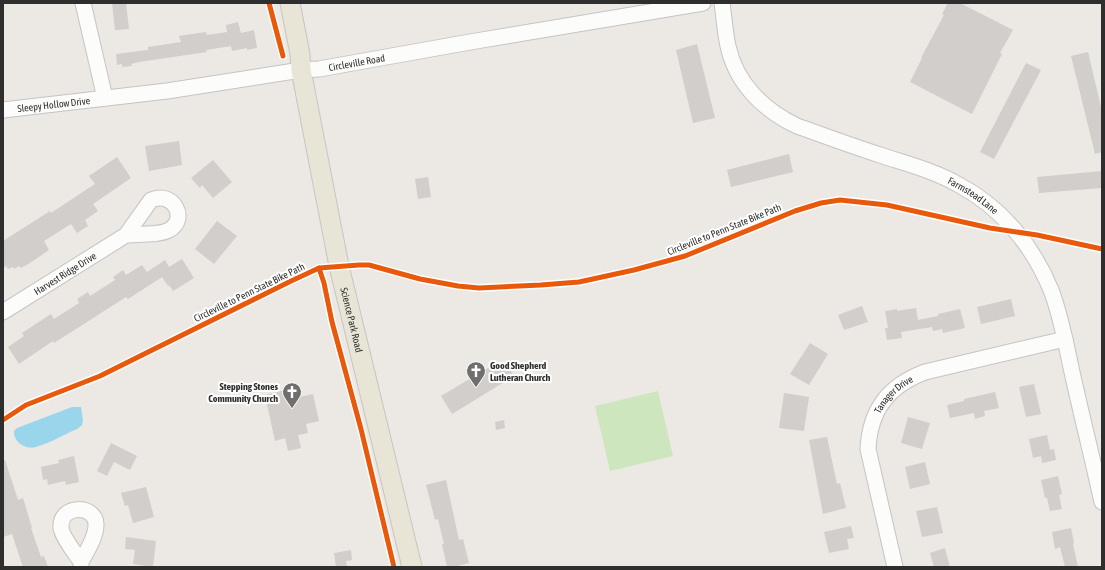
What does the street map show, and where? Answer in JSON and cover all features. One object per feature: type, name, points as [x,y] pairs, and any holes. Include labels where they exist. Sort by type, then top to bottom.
[{"type":"main road","name":"Science Park Road","points":[[290,3],[300,54],[301,70],[339,266],[412,567]]},
{"type":"street","points":[[83,3],[105,98]]},
{"type":"street","name":"Circleville Road","points":[[105,98],[167,91],[301,70],[319,69],[703,3]]},
{"type":"street","name":"Farmstead Lane","points":[[722,3],[728,46],[733,63],[741,80],[751,93],[767,108],[782,119],[797,126],[940,176],[960,185],[979,197],[1016,231],[1043,272],[1051,291],[1065,340],[1102,502]]},
{"type":"street","name":"Sleepy Hollow Drive","points":[[3,110],[105,98]]},
{"type":"street","name":"Harvest Ridge Drive","points":[[3,312],[126,235]]},
{"type":"street","name":"Tanager Drive","points":[[895,567],[868,449],[872,422],[887,395],[899,385],[924,372],[1065,340]]},
{"type":"green space","points":[[658,391],[673,456],[610,471],[595,406]]},
{"type":"water","points":[[72,407],[81,407],[83,420],[82,425],[77,429],[32,448],[24,446],[16,439],[14,431],[17,428]]},
{"type":"building","points":[[112,3],[126,3],[129,29],[115,30]]},
{"type":"building","points":[[948,3],[960,3],[1013,30],[1000,53],[1002,54],[972,114],[910,82],[944,15],[942,14]]},
{"type":"building","points":[[238,22],[241,33],[254,30],[257,48],[232,51],[231,46],[206,50],[207,52],[139,62],[131,64],[132,66],[122,67],[122,64],[117,65],[116,54],[148,50],[148,47],[181,42],[179,36],[206,32],[207,35],[227,32],[226,25]]},
{"type":"building","points":[[697,44],[715,118],[693,123],[676,50]]},
{"type":"building","points":[[1088,52],[1102,111],[1102,152],[1095,154],[1071,56]]},
{"type":"building","points":[[1026,63],[1041,70],[994,159],[980,152]]},
{"type":"building","points":[[179,141],[182,165],[149,171],[145,146]]},
{"type":"building","points":[[789,154],[793,172],[731,187],[727,170]]},
{"type":"building","points":[[117,157],[131,178],[93,204],[98,211],[85,220],[88,226],[77,233],[71,224],[44,241],[49,250],[30,263],[21,268],[19,266],[14,269],[13,267],[8,269],[6,266],[3,268],[3,241],[50,211],[51,213],[95,184],[89,176]]},
{"type":"building","points":[[213,160],[232,182],[213,198],[202,185],[200,188],[191,178]]},
{"type":"building","points":[[1102,171],[1102,188],[1039,193],[1037,177]]},
{"type":"building","points":[[428,177],[431,197],[418,199],[415,179]]},
{"type":"building","points":[[217,221],[237,236],[214,264],[195,249]]},
{"type":"building","points":[[182,259],[194,278],[173,291],[162,277],[128,299],[126,297],[54,343],[53,341],[19,364],[8,347],[24,336],[22,333],[51,314],[54,319],[79,303],[77,299],[88,292],[90,296],[115,280],[113,277],[123,270],[126,275],[142,265],[147,272],[165,260],[169,267]]},
{"type":"building","points":[[1011,299],[1015,316],[981,324],[977,307]]},
{"type":"building","points":[[862,306],[868,322],[844,330],[838,315]]},
{"type":"building","points":[[916,308],[918,320],[960,309],[965,328],[943,333],[942,329],[933,331],[932,327],[901,332],[902,338],[887,340],[885,328],[888,328],[885,311]]},
{"type":"building","points":[[810,343],[828,354],[809,385],[790,374]]},
{"type":"building","name":"Good Shepherd Lutheran Church","points":[[498,362],[502,369],[507,365],[514,376],[452,414],[441,396]]},
{"type":"building","points":[[1034,384],[1041,414],[1026,417],[1019,387]]},
{"type":"building","name":"Stepping Stones Community Church","points":[[298,387],[300,397],[313,394],[319,421],[306,424],[308,433],[298,435],[301,448],[288,451],[285,438],[275,441],[265,395]]},
{"type":"building","points":[[995,392],[999,408],[984,411],[985,416],[975,419],[974,413],[950,418],[947,405],[964,401],[964,399]]},
{"type":"building","points":[[784,393],[809,397],[804,431],[779,428]]},
{"type":"building","points":[[908,417],[930,423],[922,449],[901,443]]},
{"type":"building","points":[[504,420],[505,428],[496,430],[495,422]]},
{"type":"building","points":[[1047,435],[1050,450],[1054,449],[1056,460],[1042,463],[1041,456],[1033,458],[1029,439]]},
{"type":"building","points":[[827,437],[837,484],[840,483],[846,508],[823,514],[809,440]]},
{"type":"building","points":[[111,443],[137,456],[130,470],[114,462],[107,476],[97,471]]},
{"type":"building","points":[[74,456],[79,482],[66,485],[65,481],[48,485],[47,479],[43,480],[41,467],[59,463],[58,460]]},
{"type":"building","points":[[3,460],[5,460],[18,500],[23,498],[41,557],[44,556],[48,567],[23,567],[12,534],[3,537]]},
{"type":"building","points":[[925,462],[930,484],[910,489],[905,467]]},
{"type":"building","points":[[1058,476],[1062,494],[1059,495],[1062,509],[1050,511],[1041,480]]},
{"type":"building","points":[[446,480],[459,540],[463,539],[469,563],[453,567],[447,567],[442,544],[444,544],[438,519],[435,520],[426,485]]},
{"type":"building","points":[[146,487],[154,517],[133,523],[128,505],[125,506],[121,493]]},
{"type":"building","points":[[937,507],[943,533],[922,537],[916,511]]},
{"type":"building","points":[[851,526],[854,538],[847,539],[849,549],[829,553],[824,532]]},
{"type":"building","points":[[1071,528],[1078,567],[1065,567],[1060,547],[1055,549],[1052,532]]},
{"type":"building","points":[[126,537],[156,541],[153,567],[133,564],[135,550],[125,549]]},
{"type":"building","points":[[945,548],[950,567],[934,567],[930,553]]},
{"type":"building","points":[[351,550],[352,560],[346,561],[347,567],[336,567],[334,553]]},
{"type":"cycle path","points":[[269,3],[283,56]]},
{"type":"cycle path","name":"Circleville to Penn State Bike Path","points":[[3,420],[26,405],[100,376],[319,268],[369,265],[420,279],[479,288],[579,282],[634,270],[685,256],[795,211],[821,203],[840,200],[887,205],[990,228],[1037,235],[1102,249]]},
{"type":"cycle path","points":[[319,268],[361,429],[394,567]]},
{"type":"place","name":"Good Shepherd Lutheran Church","points":[[476,388]]},
{"type":"place","name":"Stepping Stones Community Church","points":[[292,409]]}]
